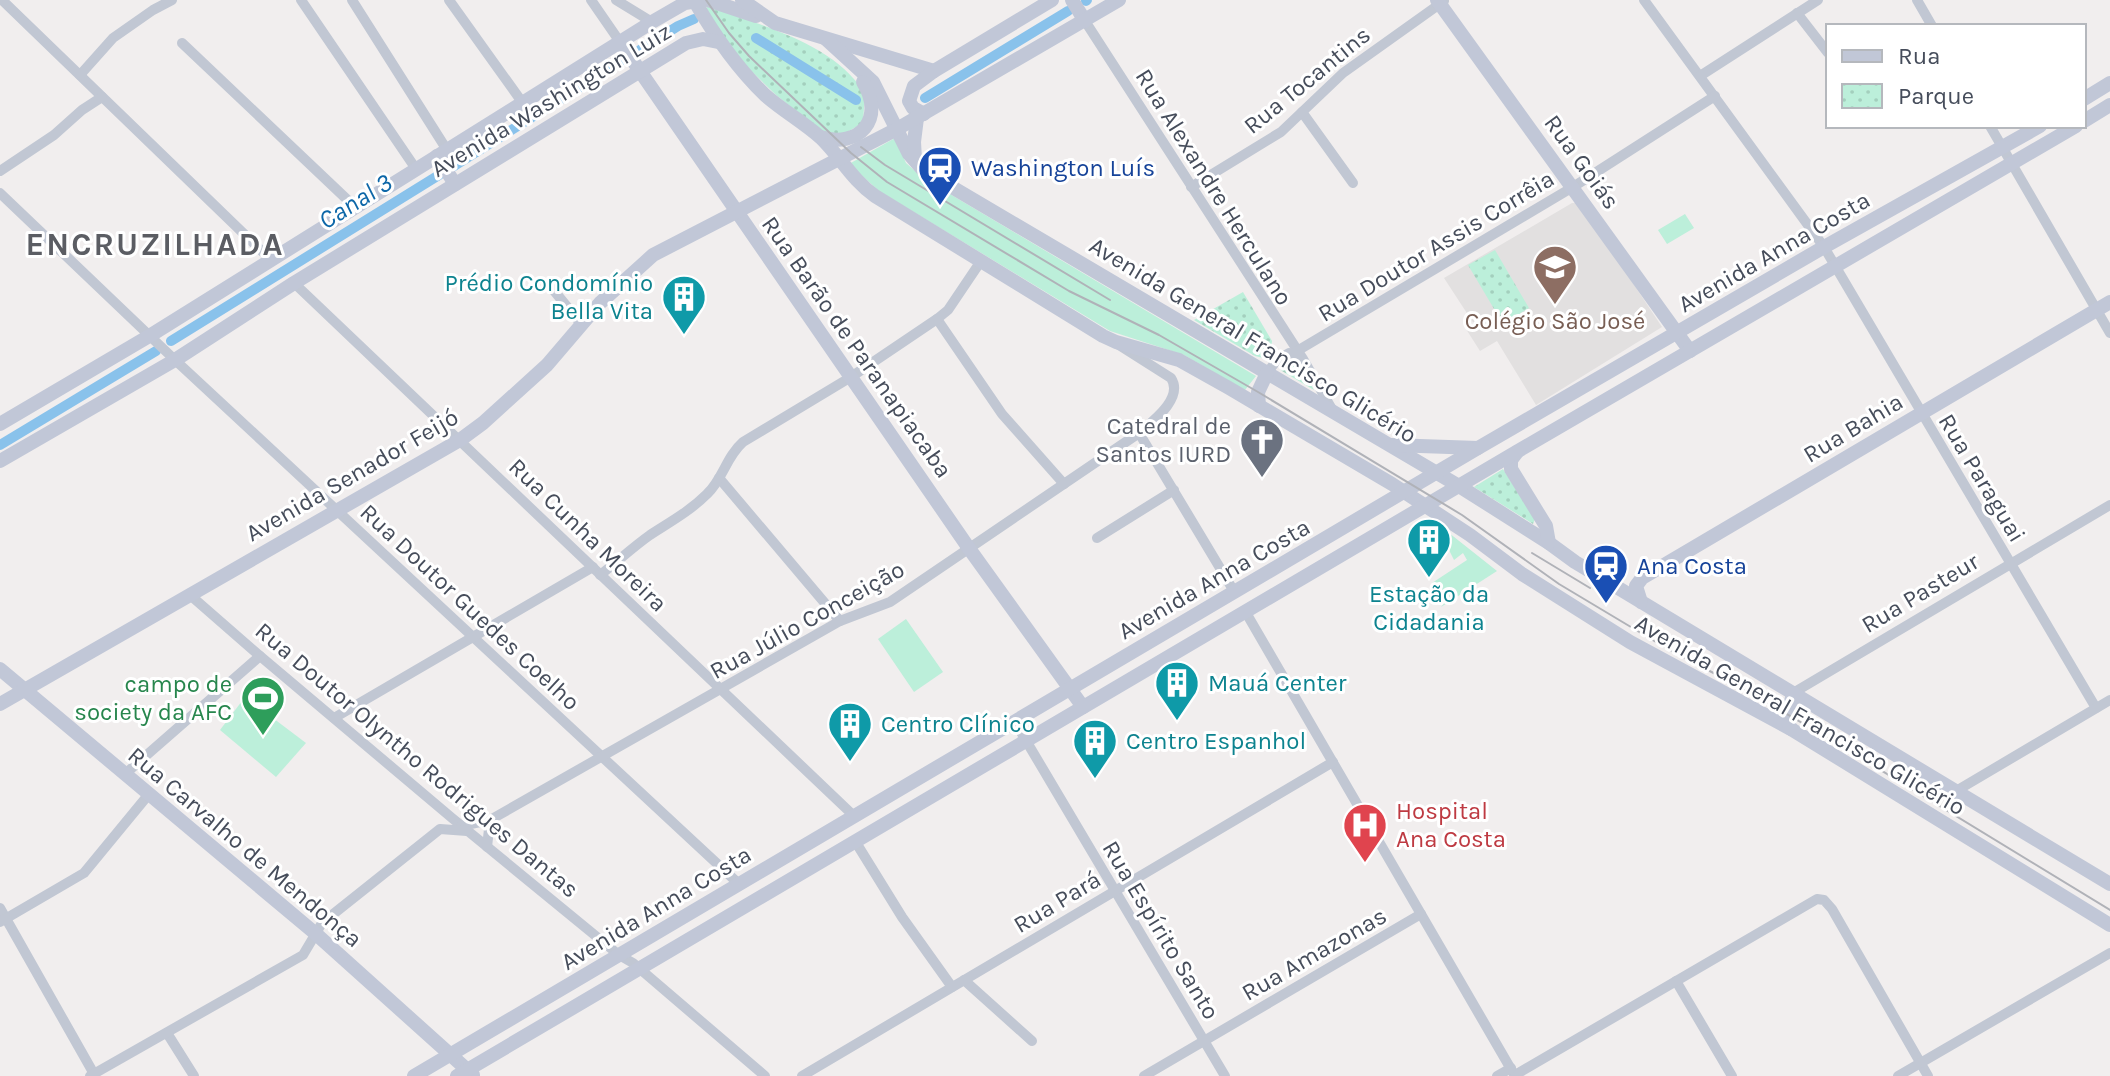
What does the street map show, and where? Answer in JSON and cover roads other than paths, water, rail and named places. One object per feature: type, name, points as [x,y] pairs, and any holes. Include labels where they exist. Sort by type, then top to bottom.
[{"type":"main road","name":"Avenida Washington Luiz","points":[[0,424],[151,335],[652,22],[680,6],[700,0]]},
{"type":"main road","points":[[700,0],[934,71]]},
{"type":"main road","name":"Avenida General Francisco Glicério","points":[[700,0],[718,42],[764,94],[819,137],[871,193],[1116,342],[1179,360],[1365,468],[1470,535],[1522,574],[1630,642],[1791,729],[2107,920]]},
{"type":"main road","points":[[742,0],[754,5],[775,23]]},
{"type":"main road","points":[[920,116],[909,96],[914,86],[1052,0]]},
{"type":"main road","points":[[1072,0],[1083,18]]},
{"type":"main road","points":[[838,159],[891,127],[920,116],[1083,18],[1119,0]]},
{"type":"main road","name":"Rua Goiás","points":[[1441,1],[1690,351]]},
{"type":"main road","name":"Avenida Washington Luiz","points":[[0,461],[175,360],[294,283],[691,41],[703,39],[718,42]]},
{"type":"main road","points":[[826,39],[873,82],[891,127],[915,164]]},
{"type":"main road","name":"Rua Barão de Paranapiacaba","points":[[620,42],[968,547],[1083,707]]},
{"type":"main road","points":[[819,137],[845,140],[861,132],[872,117],[869,91],[842,53]]},
{"type":"main road","points":[[2086,98],[2110,83]]},
{"type":"main road","points":[[2086,120],[2110,105]]},
{"type":"main road","points":[[915,164],[914,142],[920,116]]},
{"type":"main road","name":"Avenida Anna Costa","points":[[414,1076],[461,1068],[640,968],[1690,351],[1829,257],[2037,128]]},
{"type":"main road","name":"Avenida Anna Costa","points":[[461,1068],[619,955],[1478,448],[1676,333],[2012,165],[2073,128]]},
{"type":"main road","points":[[442,153],[455,184]]},
{"type":"main road","name":"Avenida Senador Feijó","points":[[0,704],[460,440],[547,365],[619,284],[653,255],[838,159]]},
{"type":"main road","name":"Avenida General Francisco Glicério","points":[[915,164],[1459,486],[1575,562],[2110,884]]},
{"type":"main road","name":"Rua Bahia","points":[[1641,602],[1636,586],[1642,578],[2104,305]]},
{"type":"main road","points":[[1259,406],[1258,392],[1267,373]]},
{"type":"main road","points":[[1385,444],[1478,448]]},
{"type":"main road","points":[[1518,451],[1511,460],[1511,469],[1546,526],[1549,543]]},
{"type":"main road","points":[[1365,468],[1379,490],[1378,508]]},
{"type":"main road","points":[[1245,611],[1243,594],[1270,576],[1275,569]]},
{"type":"main road","name":"Rua Carvalho de Mendonça","points":[[0,669],[316,934],[461,1068]]},
{"type":"main road","points":[[1791,729],[1787,720],[1793,693]]},
{"type":"street","points":[[2,0],[271,260]]},
{"type":"street","points":[[145,0],[153,10]]},
{"type":"street","points":[[80,75],[113,38],[172,0]]},
{"type":"street","points":[[301,0],[416,169]]},
{"type":"street","points":[[352,0],[442,153]]},
{"type":"street","points":[[449,0],[522,102]]},
{"type":"street","points":[[616,0],[652,22]]},
{"type":"street","name":"Rua Paraguai","points":[[1644,0],[1829,257],[2096,708]]},
{"type":"street","points":[[1700,76],[1818,0]]},
{"type":"street","points":[[1917,0],[1931,24]]},
{"type":"street","name":"Rua Tocantins","points":[[1191,187],[1281,132],[1343,73],[1441,1]]},
{"type":"street","name":"Rua Barão de Paranapiacaba","points":[[597,3],[620,42]]},
{"type":"street","points":[[1797,13],[1826,50]]},
{"type":"street","name":"Rua Alexandre Herculano","points":[[1083,18],[1300,355],[1335,415]]},
{"type":"street","points":[[182,43],[355,207]]},
{"type":"street","name":"Rua Doutor Assis Corrêia","points":[[1267,373],[1287,353],[1300,355],[1715,96]]},
{"type":"street","points":[[0,171],[102,97]]},
{"type":"street","points":[[1302,112],[1353,183]]},
{"type":"street","points":[[1991,128],[2104,305],[2110,333]]},
{"type":"street","name":"Rua Doutor Guedes Coelho","points":[[0,193],[175,360],[739,884]]},
{"type":"street","points":[[334,718],[472,636],[597,571],[669,524],[701,500],[719,478],[732,453],[743,442],[851,377],[948,310],[981,261]]},
{"type":"street","name":"Rua Cunha Moreira","points":[[294,283],[854,816]]},
{"type":"street","points":[[551,287],[582,325]]},
{"type":"street","points":[[937,319],[1002,414],[1064,484]]},
{"type":"street","name":"Rua Júlio Conceição","points":[[440,829],[464,828],[490,820],[840,621],[890,602],[1139,433],[1162,411],[1174,394],[1175,386],[1171,378],[1116,342]]},
{"type":"street","points":[[1139,433],[1235,593]]},
{"type":"street","points":[[719,478],[840,621]]},
{"type":"street","points":[[1097,538],[1174,490]]},
{"type":"street","name":"Rua Pasteur","points":[[1793,693],[2110,505]]},
{"type":"street","name":"Rua Doutor Olyntho Rodrigues Dantas","points":[[190,595],[464,828],[619,955],[640,968],[765,1076]]},
{"type":"street","points":[[1245,611],[1514,1073]]},
{"type":"street","points":[[125,774],[260,656]]},
{"type":"street","points":[[1956,791],[2110,700]]},
{"type":"street","name":"Rua Espírito Santo","points":[[1015,722],[1225,1076]]},
{"type":"street","name":"Rua Pará","points":[[802,1076],[1333,762]]},
{"type":"street","points":[[3,921],[84,873],[149,794]]},
{"type":"street","points":[[0,908],[3,921],[92,1075],[303,955],[322,923],[440,829],[436,804]]},
{"type":"street","points":[[487,847],[490,820]]},
{"type":"street","points":[[855,841],[906,924],[952,987]]},
{"type":"street","points":[[1497,1076],[1514,1073],[1812,900],[1824,900],[1928,1076]]},
{"type":"street","name":"Rua Amazonas","points":[[1144,1076],[1421,914]]},
{"type":"street","points":[[1898,1076],[2110,953]]},
{"type":"street","points":[[964,980],[1032,1041]]},
{"type":"street","points":[[1676,981],[1732,1076]]},
{"type":"street","points":[[167,1033],[194,1076]]},
{"type":"waterway","name":"Canal 3","points":[[925,98],[1068,11]]},
{"type":"waterway","name":"Canal 3","points":[[640,50],[694,19]]},
{"type":"waterway","name":"Canal 3","points":[[756,38],[856,100]]},
{"type":"waterway","name":"Canal 3","points":[[454,166],[620,62]]},
{"type":"waterway","name":"Canal 3","points":[[171,341],[439,175]]},
{"type":"waterway","name":"Canal 3","points":[[0,445],[156,351]]},
{"type":"tram line","points":[[706,0],[749,56],[851,153],[887,182],[1069,291],[1159,335],[1258,392],[1462,515],[1559,584],[1833,741],[2110,910]]},
{"type":"tram line","points":[[861,147],[885,165],[1110,300]]},
{"type":"tram line","points":[[1532,553],[1590,588]]},
{"type":"place","name":"Washington Luís","points":[[940,207]]},
{"type":"place","name":"Colégio São José","points":[[1555,306]]},
{"type":"place","name":"Prédio Condomínio Bella Vita","points":[[684,336]]},
{"type":"place","name":"Catedral de Santos IURD","points":[[1262,479]]},
{"type":"place","name":"Estação da Cidadania","points":[[1429,579]]},
{"type":"place","name":"Ana Costa","points":[[1606,605]]},
{"type":"place","name":"Mauá Center","points":[[1177,722]]},
{"type":"place","name":"campo de society da AFC","points":[[263,737]]},
{"type":"place","name":"Centro Clínico","points":[[850,763]]},
{"type":"place","name":"Centro Espanhol","points":[[1095,780]]},
{"type":"place","name":"Hospital Ana Costa","points":[[1365,864]]},
{"type":"district","name":"ENCRUZILHADA","points":[[155,244]]}]
